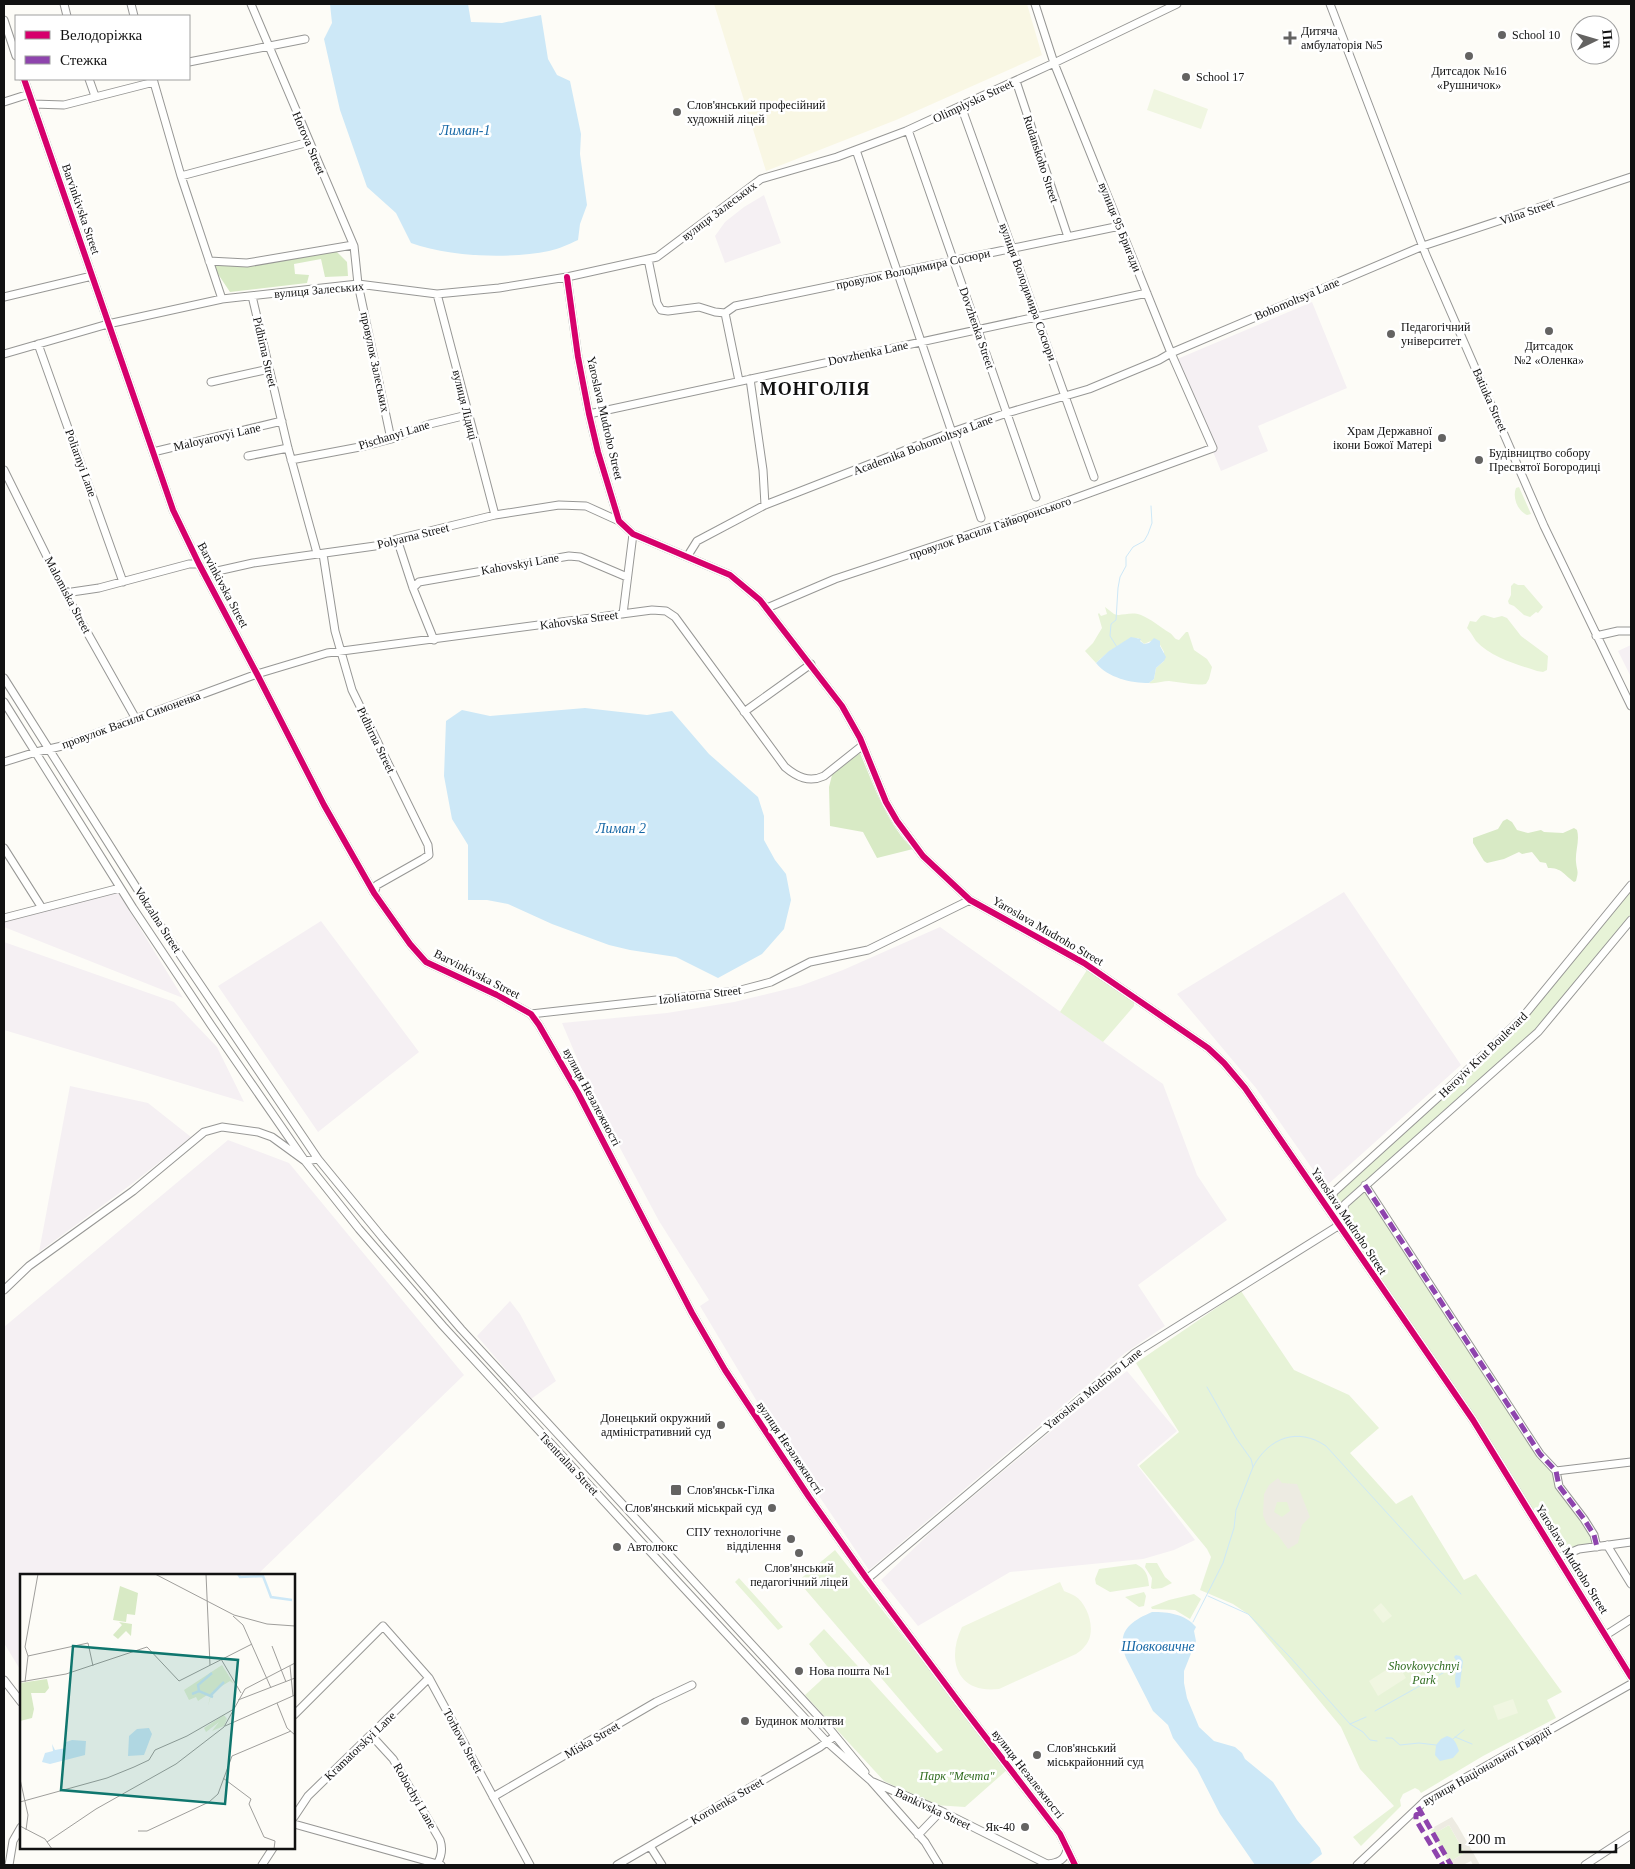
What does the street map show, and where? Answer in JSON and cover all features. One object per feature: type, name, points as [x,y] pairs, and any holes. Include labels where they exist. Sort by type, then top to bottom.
[{"type":"street","name":"Horova Street","points":[[251,4],[353,245],[358,284]]},
{"type":"street","name":"вулиця 95 Бригади","points":[[1035,4],[1054,63],[1171,353],[1213,448]]},
{"type":"street","name":"Olimpiyska Street","points":[[761,179],[798,170],[908,130],[1177,4]]},
{"type":"street","name":"Batiuka Street","points":[[1330,4],[1423,246],[1544,526],[1631,706]]},
{"type":"street","points":[[4,20],[15,53]]},
{"type":"street","points":[[190,62],[305,39]]},
{"type":"street","name":"Barvinkivska Street","points":[[24,80],[174,510],[204,574],[324,805],[374,892],[410,944],[426,962],[497,995],[531,1014]]},
{"type":"street","points":[[89,80],[95,96]]},
{"type":"street","points":[[33,104],[64,105],[153,80],[181,176],[222,299]]},
{"type":"street","name":"Rudanskoho Street","points":[[1016,81],[1068,237]]},
{"type":"street","points":[[4,102],[29,94]]},
{"type":"street","name":"вулиця Володимира Сосюри","points":[[962,106],[1094,478]]},
{"type":"street","name":"Dovzhenka Street","points":[[908,130],[1036,497]]},
{"type":"street","points":[[181,176],[309,142]]},
{"type":"street","points":[[856,150],[981,518]]},
{"type":"street","name":"Vilna Street","points":[[1423,246],[1631,178]]},
{"type":"street","name":"вулиця Залеських","points":[[4,354],[108,324],[222,299],[358,284],[437,294],[499,288],[566,278],[657,257],[761,179]]},
{"type":"street","name":"провулок Володимира Сосюри","points":[[725,313],[736,306],[1120,226]]},
{"type":"street","points":[[209,261],[247,263],[353,245]]},
{"type":"street","name":"Bohomoltsya Lane","points":[[1171,353],[1423,246]]},
{"type":"street","points":[[648,259],[657,303],[661,310],[668,311],[699,307],[725,313],[739,381]]},
{"type":"street","points":[[4,297],[92,276]]},
{"type":"street","name":"Yaroslava Mudroho Street","points":[[566,278],[589,414],[598,452],[620,520],[633,534],[730,575],[767,608],[842,706],[856,729],[886,802],[897,822],[923,856],[970,900],[1084,962],[1208,1048],[1224,1063],[1245,1088],[1473,1420],[1631,1677]]},
{"type":"street","name":"провулок Залеських","points":[[358,284],[391,439]]},
{"type":"street","name":"вулиця Лідиці","points":[[437,294],[494,515]]},
{"type":"street","name":"Dovzhenka Lane","points":[[589,414],[1147,294]]},
{"type":"street","name":"Pidhirna Street","points":[[252,296],[291,460],[320,554],[335,631],[352,690],[428,845],[428,855],[377,885],[374,892]]},
{"type":"street","name":"Poliarnyi Lane","points":[[38,344],[123,582]]},
{"type":"street","name":"Academika Bohomoltsya Lane","points":[[687,557],[697,540],[765,505],[952,432],[1007,413],[1090,389],[1159,360],[1171,353]]},
{"type":"street","points":[[211,382],[270,369]]},
{"type":"street","points":[[750,379],[764,470],[765,505]]},
{"type":"street","name":"Pischanyi Lane","points":[[291,460],[391,439],[430,424],[467,415]]},
{"type":"street","name":"Maloyarovyi Lane","points":[[153,452],[282,422]]},
{"type":"street","points":[[248,456],[288,448]]},
{"type":"street","name":"провулок Василя Гайворонського","points":[[767,608],[835,579],[1040,511],[1213,448]]},
{"type":"street","name":"Malomiska Street","points":[[4,470],[65,593],[136,719]]},
{"type":"street","name":"Polyarna Street","points":[[204,574],[253,563],[375,546],[397,538],[494,515],[558,505],[586,506],[620,520]]},
{"type":"street","points":[[623,614],[633,534]]},
{"type":"street","points":[[397,538],[413,588],[434,640]]},
{"type":"street","name":"Kahovskyi Lane","points":[[413,588],[420,582],[569,556],[580,557],[627,577]]},
{"type":"street","points":[[65,593],[89,590],[189,564],[199,564]]},
{"type":"street","name":"Kahovska Street","points":[[257,674],[341,651],[660,610],[666,611],[675,617],[785,767],[795,775],[803,778],[818,779],[863,745]]},
{"type":"street","points":[[1596,636],[1618,631],[1631,631]]},
{"type":"street","points":[[744,712],[811,664]]},
{"type":"street","name":"провулок Василя Симоненка","points":[[4,762],[49,750],[257,674]]},
{"type":"street","name":"Vokzalna Street","points":[[4,678],[160,925],[318,1158]]},
{"type":"street","name":"Vokzalna Street","points":[[4,702],[120,888],[285,1132]]},
{"type":"street","points":[[4,848],[42,908]]},
{"type":"street","name":"Heroyiv Krut Boulevard","points":[[1331,1215],[1330,1202],[1334,1192],[1454,1084],[1522,1018],[1631,885]]},
{"type":"street","points":[[4,918],[120,888]]},
{"type":"street","name":"Izoliatorna Street","points":[[531,1014],[737,992],[754,988],[786,975],[810,962],[868,950],[970,900]]},
{"type":"street","name":"Heroyiv Krut Boulevard","points":[[1338,1226],[1345,1204],[1538,1032],[1631,920]]},
{"type":"street","name":"вулиця Незалежності","points":[[531,1014],[549,1040],[578,1093],[692,1313],[725,1370],[809,1497],[868,1579],[960,1705],[1060,1834],[1075,1865]]},
{"type":"street","points":[[4,1290],[29,1266],[133,1191],[204,1132],[222,1127],[258,1132],[272,1137],[305,1161],[318,1158]]},
{"type":"street","name":"Tsentralna Street","points":[[285,1132],[305,1161],[393,1269],[443,1326],[827,1742],[870,1781],[925,1842],[939,1865]]},
{"type":"street","name":"Tsentralna Street","points":[[318,1158],[382,1237],[461,1329],[835,1736],[858,1762],[870,1781]]},
{"type":"street","points":[[1365,1185],[1540,1454],[1556,1471],[1559,1486],[1594,1535],[1597,1547]]},
{"type":"street","name":"Yaroslava Mudroho Lane","points":[[868,1579],[1135,1353],[1338,1226]]},
{"type":"street","points":[[1556,1471],[1631,1462]]},
{"type":"street","points":[[1558,1558],[1578,1549],[1631,1542]]},
{"type":"street","points":[[1607,1545],[1631,1584]]},
{"type":"street","points":[[1606,1635],[1631,1619]]},
{"type":"street","name":"Torhova Street","points":[[295,1714],[383,1626],[429,1678],[530,1865]]},
{"type":"street","name":"Kramatorskyi Lane","points":[[295,1816],[308,1796],[429,1678]]},
{"type":"street","points":[[4,1680],[20,1701]]},
{"type":"street","name":"вулиця Національної Гвардії","points":[[1357,1865],[1426,1800],[1631,1684]]},
{"type":"street","name":"Miska Street","points":[[493,1797],[656,1702],[692,1685]]},
{"type":"street","name":"Robochyi Lane","points":[[371,1735],[393,1759],[440,1840],[442,1848],[439,1865]]},
{"type":"street","name":"Korolenka Street","points":[[617,1865],[835,1736]]},
{"type":"street","name":"Bankivska Street","points":[[870,1781],[941,1811],[1048,1865]]},
{"type":"street","points":[[918,1835],[941,1811]]},
{"type":"street","points":[[295,1824],[439,1865]]},
{"type":"street","points":[[8,1865],[13,1841],[20,1829]]},
{"type":"street","points":[[1585,1865],[1631,1835]]},
{"type":"street","points":[[650,1846],[662,1865]]},
{"type":"street","points":[[1048,1865],[1061,1863],[1067,1848]]},
{"type":"street","points":[[262,1865],[272,1849]]},
{"type":"street","points":[[1070,1865],[1071,1856]]},
{"type":"shaded area","points":[[714,4],[1027,4],[1042,55],[896,120],[766,171]]},
{"type":"shaded area","points":[[764,195],[781,243],[725,263],[715,236],[725,222],[744,207]]},
{"type":"shaded area","points":[[1312,302],[1347,388],[1258,426],[1268,451],[1221,471],[1175,360]]},
{"type":"shaded area","points":[[1631,645],[1631,677],[1618,651]]},
{"type":"shaded area","points":[[116,889],[183,998],[4,927],[4,919]]},
{"type":"shaded area","points":[[1344,892],[1461,1065],[1325,1187],[1256,1088],[1177,994]]},
{"type":"shaded area","points":[[321,921],[419,1052],[318,1132],[218,986]]},
{"type":"shaded area","points":[[940,927],[1163,1084],[1197,1175],[1227,1220],[1138,1285],[1165,1326],[1125,1353],[869,1570],[771,1425],[700,1306],[709,1300],[659,1221],[597,1105],[562,1023],[667,1013],[734,1002],[800,986],[843,970]]},
{"type":"shaded area","points":[[4,942],[174,1002],[217,1047],[244,1102],[4,1030]]},
{"type":"shaded area","points":[[70,1086],[148,1103],[191,1137],[133,1183],[39,1252]]},
{"type":"shaded area","points":[[228,1140],[289,1163],[464,1375],[258,1574],[20,1574],[20,1669],[4,1643],[4,1327]]},
{"type":"shaded area","points":[[510,1301],[520,1314],[556,1381],[531,1399],[477,1336]]},
{"type":"shaded area","points":[[1127,1371],[1177,1431],[1137,1465],[1195,1540],[1174,1550],[1143,1559],[1010,1572],[918,1626],[881,1580],[933,1530],[1074,1412]]},
{"type":"shaded area","points":[[1278,1478],[1282,1483],[1297,1484],[1310,1517],[1302,1525],[1298,1543],[1288,1549],[1278,1535],[1267,1525],[1263,1515],[1264,1494],[1269,1485]],"holes":[[[1277,1502],[1287,1502],[1290,1511],[1282,1517],[1274,1512]]]},
{"type":"shaded area","points":[[1452,1817],[1480,1865],[1473,1865],[1471,1861],[1463,1865],[1451,1865],[1449,1862],[1465,1853],[1449,1825],[1437,1832],[1434,1827]]},
{"type":"green space","points":[[1154,89],[1208,109],[1201,129],[1147,110]]},
{"type":"green space","points":[[336,251],[347,262],[348,276],[325,277],[321,259],[294,264],[295,274],[309,275],[307,283],[230,292],[212,265],[248,266]]},
{"type":"green space","points":[[1519,487],[1531,514],[1527,515],[1524,513],[1517,504],[1515,492],[1516,488]]},
{"type":"green space","points":[[1514,583],[1524,585],[1543,607],[1538,613],[1536,612],[1530,617],[1509,604],[1511,586]]},
{"type":"green space","points":[[1105,607],[1117,615],[1141,615],[1170,633],[1177,640],[1188,632],[1194,650],[1207,659],[1212,667],[1206,684],[1169,681],[1149,683],[1154,679],[1156,668],[1164,661],[1164,652],[1159,643],[1151,641],[1144,644],[1138,638],[1126,641],[1096,663],[1085,651],[1093,643],[1102,628],[1098,614],[1101,616],[1107,614]]},
{"type":"green space","points":[[1484,615],[1494,618],[1502,616],[1507,618],[1521,636],[1548,656],[1547,670],[1543,672],[1537,671],[1513,663],[1482,647],[1467,628],[1470,621],[1476,622]]},
{"type":"green space","points":[[860,753],[888,816],[913,849],[877,858],[863,832],[830,826],[829,787],[832,775]]},
{"type":"green space","points":[[1507,819],[1512,822],[1517,830],[1528,833],[1541,830],[1544,832],[1563,833],[1574,828],[1577,830],[1576,858],[1578,873],[1576,881],[1574,882],[1559,870],[1548,868],[1546,863],[1540,862],[1532,852],[1522,854],[1519,852],[1504,859],[1487,863],[1484,861],[1473,843],[1473,838],[1498,829],[1503,821]]},
{"type":"green space","points":[[1631,890],[1631,914],[1537,1031],[1341,1203],[1337,1204],[1333,1200],[1334,1197],[1486,1054]]},
{"type":"green space","points":[[1087,970],[1134,1001],[1134,1006],[1103,1042],[1060,1012]]},
{"type":"green space","points":[[1364,1190],[1537,1455],[1553,1472],[1557,1487],[1589,1534],[1593,1544],[1571,1551],[1559,1552],[1555,1547],[1345,1227],[1345,1211]]},
{"type":"green space","name":"Shovkovychnyi Park","points":[[1241,1291],[1294,1370],[1349,1395],[1379,1428],[1350,1453],[1396,1504],[1412,1495],[1464,1580],[1476,1574],[1562,1692],[1547,1700],[1556,1718],[1483,1756],[1421,1793],[1415,1788],[1403,1794],[1400,1800],[1401,1806],[1361,1846],[1353,1837],[1394,1806],[1360,1769],[1341,1727],[1248,1614],[1233,1604],[1200,1590],[1211,1557],[1207,1549],[1139,1466],[1179,1432],[1136,1363]]},
{"type":"green space","name":"Парк \"Мечта\"","points":[[835,1550],[1008,1769],[965,1807],[934,1805],[884,1781],[805,1695],[831,1671],[809,1644],[824,1629],[937,1753],[943,1750],[798,1581]]},
{"type":"green space","points":[[1146,1563],[1157,1563],[1165,1577],[1172,1583],[1162,1588],[1151,1588],[1152,1578],[1145,1567]]},
{"type":"green space","points":[[1136,1564],[1146,1573],[1149,1586],[1110,1592],[1096,1584],[1095,1579],[1099,1569]]},
{"type":"green space","points":[[739,1578],[783,1627],[778,1630],[735,1582]]},
{"type":"green space","points":[[1060,1582],[1064,1591],[1080,1600],[1090,1620],[1089,1640],[1083,1648],[1076,1654],[999,1689],[985,1689],[973,1686],[965,1680],[959,1672],[955,1651],[962,1627]]},
{"type":"green space","points":[[1144,1592],[1146,1596],[1144,1606],[1139,1607],[1125,1597]]},
{"type":"green space","points":[[1194,1594],[1201,1599],[1190,1619],[1175,1610],[1152,1609],[1151,1607],[1169,1600]]},
{"type":"green space","points":[[1381,1603],[1392,1616],[1383,1623],[1373,1610]]},
{"type":"green space","points":[[1397,1663],[1406,1678],[1378,1696],[1369,1681]]},
{"type":"green space","points":[[1513,1699],[1518,1713],[1498,1720],[1493,1706]]},
{"type":"green space","points":[[1449,1825],[1465,1853],[1449,1862],[1431,1830],[1435,1828],[1437,1832]]},
{"type":"water","name":"Лиман-1","points":[[330,4],[468,4],[471,22],[502,23],[541,15],[548,59],[557,75],[570,81],[581,134],[580,154],[587,205],[580,224],[578,240],[549,251],[498,256],[461,254],[426,248],[411,243],[396,213],[367,187],[340,110],[324,39],[332,23]]},
{"type":"water","points":[[1131,637],[1141,639],[1140,641],[1144,644],[1149,643],[1154,638],[1160,641],[1160,646],[1166,657],[1156,668],[1154,679],[1149,683],[1120,679],[1096,663],[1109,651]]},
{"type":"water","name":"Лиман 2","points":[[585,708],[647,715],[672,711],[709,754],[758,797],[764,816],[764,840],[775,860],[786,874],[791,900],[784,929],[762,954],[718,978],[676,957],[609,945],[552,924],[508,904],[487,900],[468,900],[468,845],[452,819],[444,776],[446,721],[462,710],[490,716]]},
{"type":"water","name":"Шовковичне","points":[[1152,1612],[1182,1617],[1196,1627],[1194,1631],[1196,1641],[1184,1671],[1184,1683],[1187,1698],[1199,1727],[1214,1741],[1235,1747],[1242,1753],[1245,1759],[1273,1782],[1297,1820],[1320,1848],[1322,1854],[1308,1865],[1255,1865],[1220,1814],[1197,1769],[1173,1738],[1168,1725],[1153,1711],[1123,1649],[1124,1635],[1127,1629],[1131,1624]]},
{"type":"water","points":[[1456,1655],[1460,1656],[1463,1661],[1460,1687],[1457,1688],[1455,1679],[1458,1664],[1454,1657]]},
{"type":"water","points":[[1447,1736],[1454,1740],[1459,1751],[1453,1758],[1440,1761],[1435,1755],[1436,1745]]},
{"type":"waterway","points":[[1117,647],[1110,636],[1111,624],[1116,620],[1120,577],[1126,566],[1126,557],[1133,547],[1144,541],[1148,534],[1152,523],[1151,506]]},
{"type":"waterway","points":[[1193,1622],[1223,1563],[1234,1528],[1236,1510],[1253,1467],[1251,1459],[1236,1438],[1207,1387]]},
{"type":"waterway","points":[[1253,1467],[1267,1448],[1285,1438],[1305,1437],[1326,1446],[1461,1594]]},
{"type":"waterway","points":[[1208,1596],[1248,1614],[1289,1656],[1350,1724],[1363,1732],[1370,1740],[1377,1741]]},
{"type":"waterway","points":[[1439,1675],[1443,1673]]},
{"type":"waterway","points":[[1375,1711],[1434,1678]]},
{"type":"waterway","points":[[1350,1724],[1366,1717]]},
{"type":"waterway","points":[[1453,1739],[1464,1730]]},
{"type":"waterway","points":[[1455,1737],[1472,1744]]},
{"type":"waterway","points":[[1386,1738],[1392,1738],[1400,1745],[1419,1743],[1436,1745]]},
{"type":"marked path","points":[[1365,1185],[1540,1454],[1556,1471],[1559,1486],[1594,1535],[1597,1547]]},
{"type":"marked path","points":[[1418,1807],[1451,1865]]},
{"type":"marked path","points":[[1421,1812],[1416,1815],[1416,1820],[1443,1865]]},
{"type":"cycle path","points":[[24,80],[173,510],[324,805],[374,893],[410,944],[426,962],[497,995],[531,1014],[539,1025],[578,1093],[692,1313],[725,1370],[809,1497],[867,1579],[1060,1834],[1075,1865]]},
{"type":"cycle path","points":[[567,277],[578,357],[589,414],[598,452],[619,521],[633,534],[730,575],[760,600],[842,706],[860,738],[886,802],[897,821],[923,856],[970,900],[1084,963],[1208,1048],[1224,1063],[1245,1088],[1473,1420],[1631,1677]]},
{"type":"place","name":"School 10","points":[[1502,35]]},
{"type":"place","name":"Дитяча амбулаторія №5","points":[[1290,38]]},
{"type":"place","name":"Дитсадок №16 «Рушничок»","points":[[1469,56]]},
{"type":"place","name":"School 17","points":[[1186,77]]},
{"type":"place","name":"Слов'янський професійний художній ліцей","points":[[677,112]]},
{"type":"place","name":"Дитсадок №2 «Оленка»","points":[[1549,331]]},
{"type":"place","name":"Педагогічний університет","points":[[1391,334]]},
{"type":"place","name":"Храм Державної ікони Божої Матері","points":[[1442,438]]},
{"type":"place","name":"Будівництво собору Пресвятої Богородиці","points":[[1479,460]]},
{"type":"place","name":"Донецький окружний адміністративний суд","points":[[721,1425]]},
{"type":"place","name":"Слов'янськ-Гілка","points":[[676,1490]]},
{"type":"place","name":"Слов'янський міськрай суд","points":[[772,1508]]},
{"type":"place","name":"СПУ технологічне відділення","points":[[791,1539]]},
{"type":"place","name":"Автолюкс","points":[[617,1547]]},
{"type":"place","name":"Слов'янський педагогічний ліцей","points":[[799,1553]]},
{"type":"place","name":"Нова пошта №1","points":[[799,1671]]},
{"type":"place","name":"Будинок молитви","points":[[745,1721]]},
{"type":"place","name":"Слов'янський міськрайонний суд","points":[[1037,1755]]},
{"type":"place","name":"Як-40","points":[[1025,1827]]},
{"type":"district","name":"МОНГОЛІЯ","points":[[815,389]]}]
